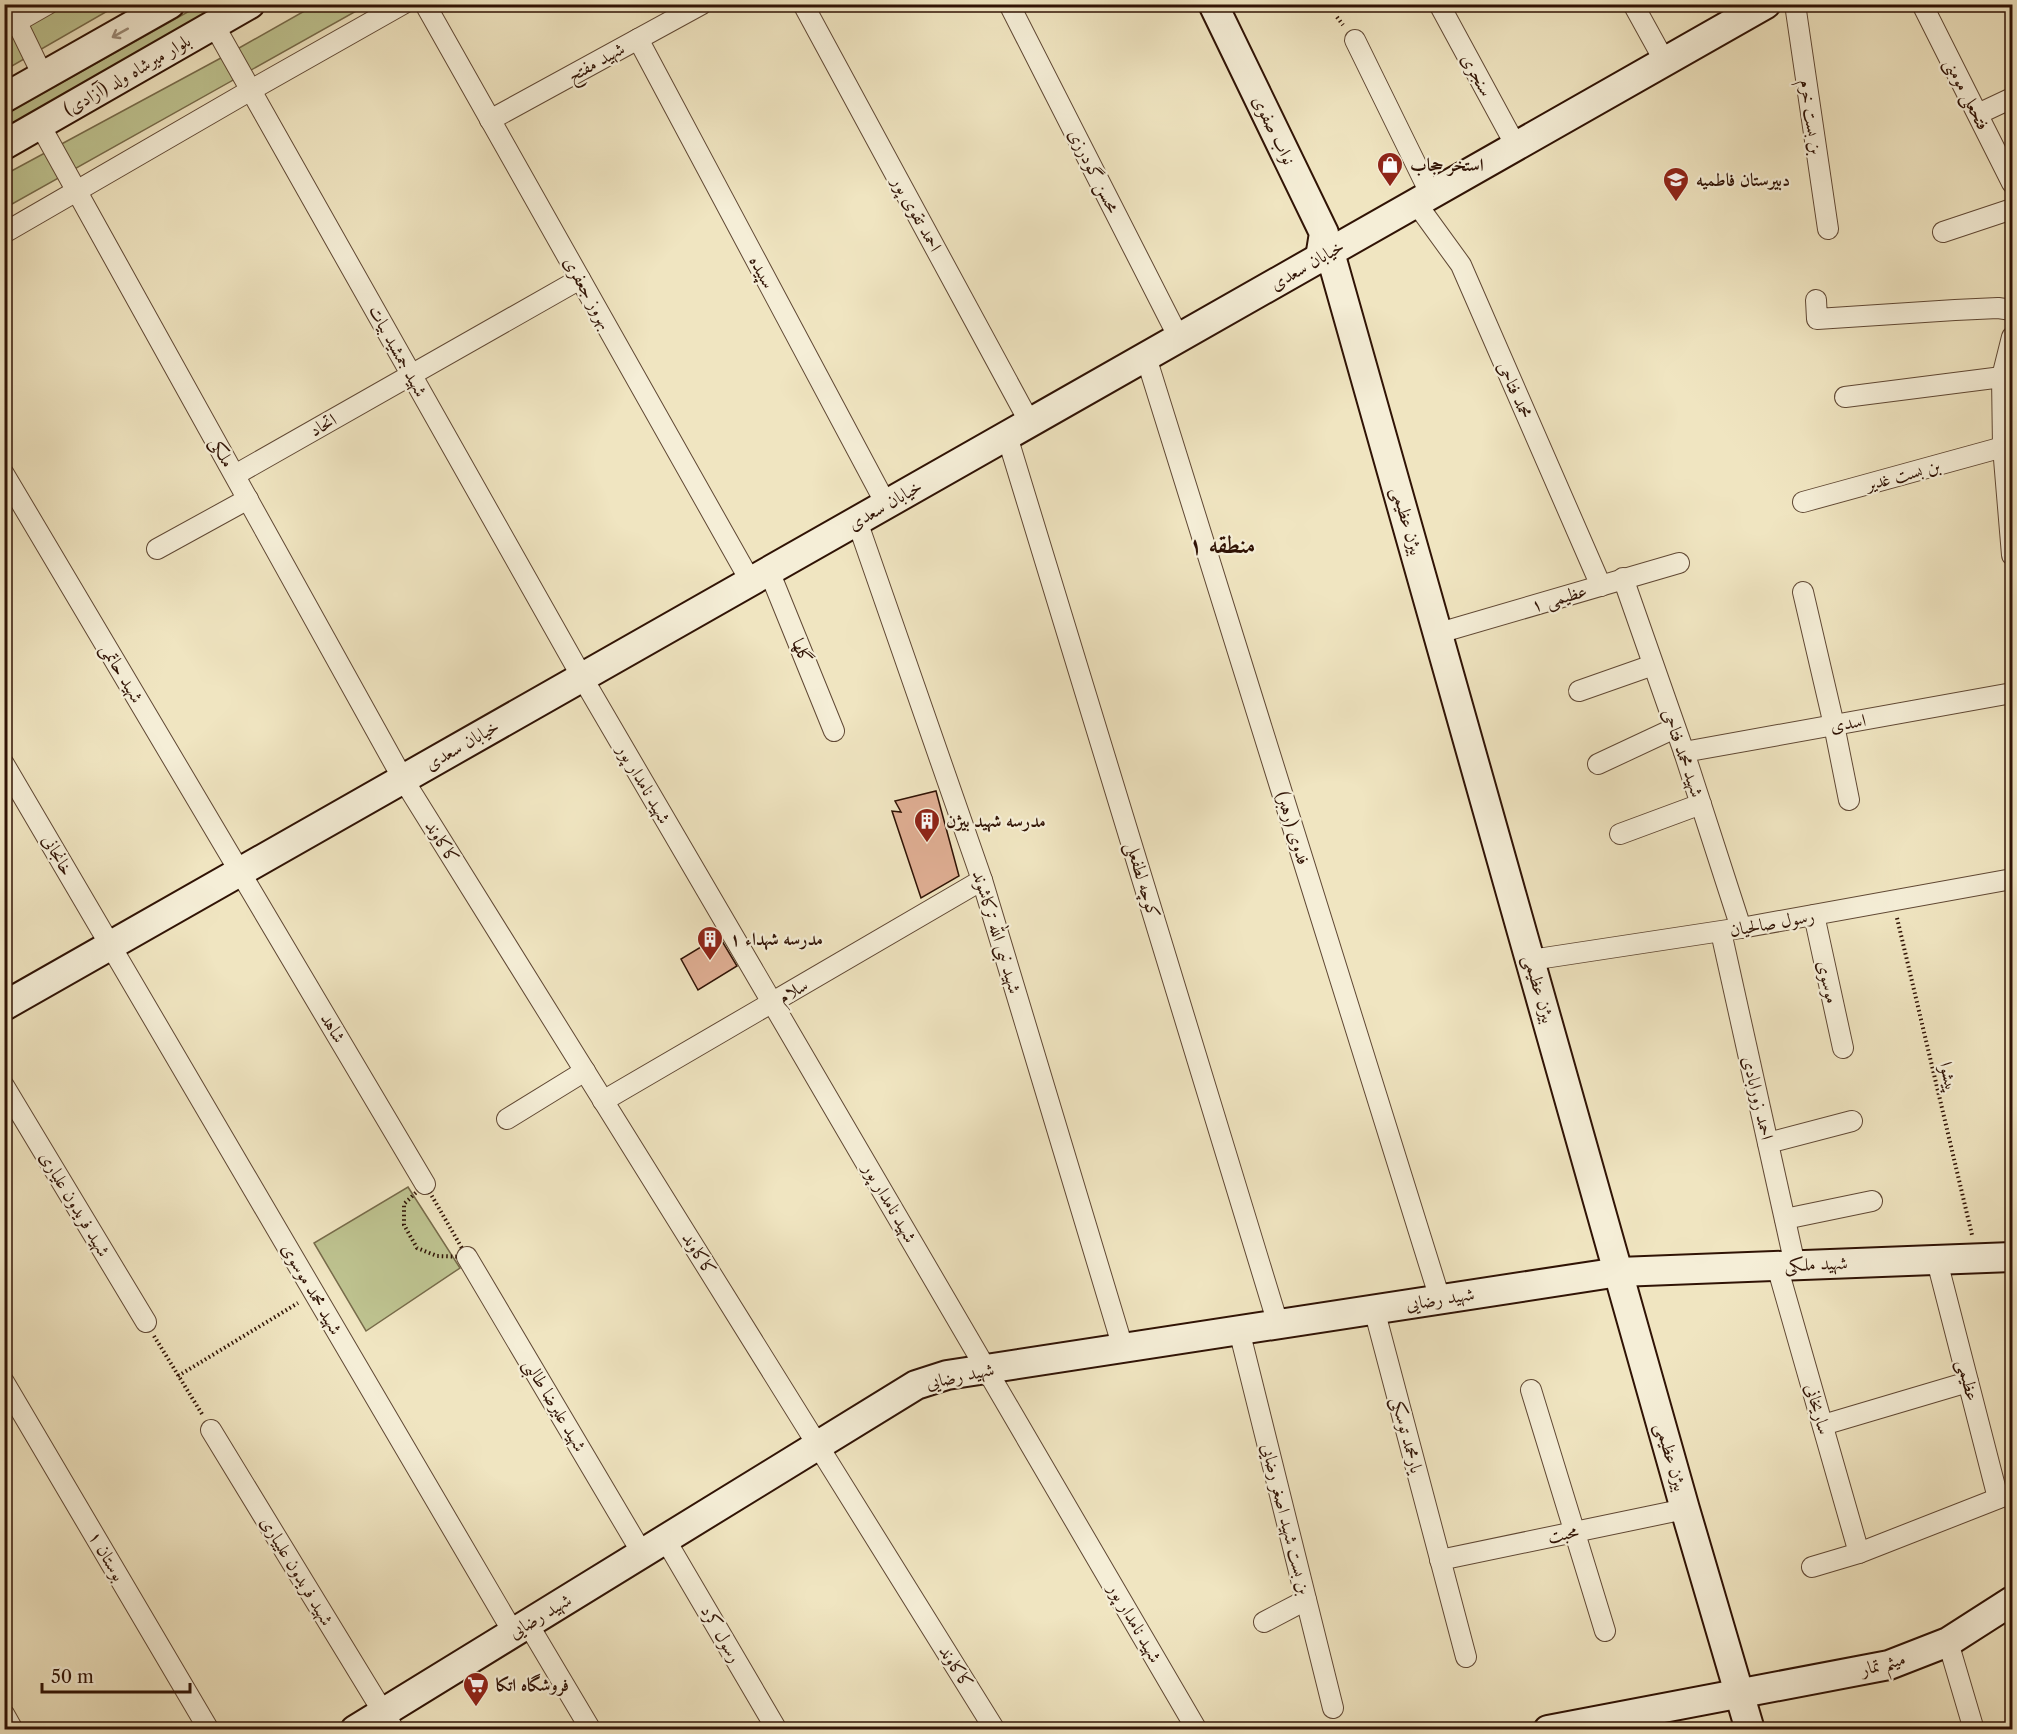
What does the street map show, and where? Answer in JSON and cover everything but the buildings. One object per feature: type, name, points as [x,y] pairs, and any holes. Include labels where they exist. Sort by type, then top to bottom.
[{"type":"main road","points":[[4,98],[171,4]]},
{"type":"main road","name":"بلوار میرشاه ولد (آزادی)","points":[[4,145],[250,4]]},
{"type":"main road","name":"خیابان سعدی","points":[[4,1006],[1766,4]]},
{"type":"main road","name":"نواب صفوی","points":[[1221,7],[1324,233],[1320,258]]},
{"type":"main road","name":"بیژن عظیمی","points":[[1320,258],[1333,262],[1685,1509],[1750,1730]]},
{"type":"main road","name":"شهید ملکی","points":[[1619,1272],[2013,1257]]},
{"type":"main road","name":"شهید رضایی","points":[[356,1730],[389,1721],[520,1628],[915,1385],[947,1375],[1619,1272]]},
{"type":"main road","name":"میثم تمار","points":[[1548,1730],[1584,1726],[1889,1665],[1948,1642],[2013,1601]]},
{"type":"street","points":[[8,4],[10,26],[44,76]]},
{"type":"street","points":[[10,26],[48,4]]},
{"type":"street","points":[[4,233],[403,4]]},
{"type":"street","name":"بهروز جعفری","points":[[425,4],[580,279],[760,576]]},
{"type":"street","name":"شهید مفتح","points":[[490,120],[638,39],[667,13],[702,4]]},
{"type":"street","name":"احمد تقوی پور","points":[[803,4],[1019,429]]},
{"type":"street","name":"محسن گودرزی","points":[[1009,4],[1179,338]]},
{"type":"street","name":"سنجری","points":[[1439,4],[1516,146]]},
{"type":"street","points":[[1633,4],[1665,62]]},
{"type":"street","name":"بن بست خرم","points":[[1795,4],[1828,229]]},
{"type":"street","name":"فتحعلی مومنی","points":[[1922,4],[2013,183]]},
{"type":"street","name":"شهید جمشید بیات","points":[[214,25],[582,677]]},
{"type":"street","name":"سپیده","points":[[638,39],[886,504]]},
{"type":"street","name":"محمد فتاحی","points":[[1355,40],[1423,199],[1461,265],[1601,586]]},
{"type":"street","points":[[1978,114],[2013,98]]},
{"type":"street","name":"ملکی","points":[[40,125],[403,779]]},
{"type":"street","points":[[1943,232],[2013,209]]},
{"type":"street","name":"اتحاد","points":[[234,475],[580,279]]},
{"type":"street","points":[[1816,300],[1817,319],[1998,308],[2013,310]]},
{"type":"street","points":[[2013,337],[2002,377],[2003,447],[2013,555]]},
{"type":"street","name":"فدوی (رهبر)","points":[[1146,357],[1440,1299]]},
{"type":"street","points":[[1845,397],[2002,377]]},
{"type":"street","name":"کوچه لطفعلی","points":[[1019,429],[1278,1324]]},
{"type":"street","name":"بن بست غدیر","points":[[1803,502],[2003,447]]},
{"type":"street","name":"شهید حاتمی","points":[[4,474],[240,872]]},
{"type":"street","points":[[157,549],[248,499]]},
{"type":"street","name":"شهید نبی الله ترکاشوند","points":[[857,521],[982,880],[1123,1348]]},
{"type":"street","name":"عظیمی ۱","points":[[1439,633],[1679,563]]},
{"type":"street","name":"گلها","points":[[760,576],[834,731]]},
{"type":"street","name":"شهید محمد فتاحی","points":[[1623,578],[1684,752],[1741,928]]},
{"type":"street","points":[[1803,592],[1849,800]]},
{"type":"street","points":[[1579,691],[1653,665]]},
{"type":"street","name":"شهید نامدار پور","points":[[582,677],[1197,1730]]},
{"type":"street","name":"اسدی","points":[[1684,752],[2013,693]]},
{"type":"street","points":[[1598,764],[1675,728]]},
{"type":"street","name":"خانجانی","points":[[4,764],[111,945]]},
{"type":"street","name":"کاکاوند","points":[[403,779],[995,1730]]},
{"type":"street","points":[[1620,834],[1701,804]]},
{"type":"street","name":"شاهد","points":[[240,872],[425,1184]]},
{"type":"street","name":"رسول صالحیان","points":[[1531,960],[1721,932],[2013,879]]},
{"type":"street","name":"سلام","points":[[603,1101],[982,880]]},
{"type":"street","name":"موسوی","points":[[1814,915],[1843,1048]]},
{"type":"street","name":"احمد زورابادی","points":[[1721,932],[1785,1218],[1786,1266]]},
{"type":"street","name":"شهید محمد موسوی","points":[[111,945],[314,1293],[520,1628],[591,1730]]},
{"type":"street","points":[[507,1119],[585,1071]]},
{"type":"street","name":"شهید فریدون علیاری","points":[[4,1086],[146,1322]]},
{"type":"street","points":[[1768,1143],[1852,1121]]},
{"type":"street","points":[[1785,1218],[1872,1201]]},
{"type":"street","name":"شهید علیرضا طالبی","points":[[467,1257],[653,1546]]},
{"type":"street","name":"عظیمی","points":[[1938,1261],[1968,1382],[2005,1495]]},
{"type":"street","name":"ساریخانی","points":[[1786,1266],[1823,1425],[1859,1553]]},
{"type":"street","name":"یارمحمد توسکی","points":[[1374,1309],[1466,1657]]},
{"type":"street","name":"بن بست شهید اصغر رضایی","points":[[1239,1330],[1333,1708]]},
{"type":"street","name":"بوستان ۱","points":[[4,1382],[209,1730]]},
{"type":"street","points":[[1823,1425],[1968,1382]]},
{"type":"street","points":[[1531,1390],[1605,1631]]},
{"type":"street","name":"شهید فریدون علییاری","points":[[211,1430],[389,1721]]},
{"type":"street","points":[[1812,1567],[1859,1553],[2005,1495]]},
{"type":"street","name":"محبت","points":[[1440,1560],[1685,1509]]},
{"type":"street","name":"رسول کرد","points":[[653,1546],[777,1730]]},
{"type":"street","points":[[1264,1622],[1306,1600]]},
{"type":"street","points":[[1948,1642],[1974,1730]]},
{"type":"street","points":[[4,1714],[14,1730]]},
{"type":"path","name":"پیشوا","points":[[1893,901],[1978,1259]]},
{"type":"path","points":[[425,1184],[467,1257],[437,1256],[417,1248],[404,1225],[404,1204],[425,1184]]},
{"type":"path","points":[[178,1376],[314,1293]]},
{"type":"path","points":[[146,1322],[211,1430]]},
{"type":"green space","points":[[64,5],[118,5],[5,70],[4,39]]},
{"type":"green space","points":[[200,5],[233,5],[5,136],[4,115]]},
{"type":"green space","points":[[315,5],[367,5],[5,208],[4,175]]},
{"type":"green space","points":[[408,1187],[460,1268],[366,1331],[314,1243]]},
{"type":"place","name":"استخر حجاب","points":[[1390,188]]},
{"type":"place","name":"دبیرستان فاطمیه","points":[[1676,203]]},
{"type":"place","name":"مدرسه شهید بیژن","points":[[927,844]]},
{"type":"place","name":"مدرسه شهداء ۱","points":[[710,962]]},
{"type":"place","name":"فروشگاه اتکا","points":[[476,1708]]},
{"type":"district","name":"منطقه ۱","points":[[1222,544]]}]
